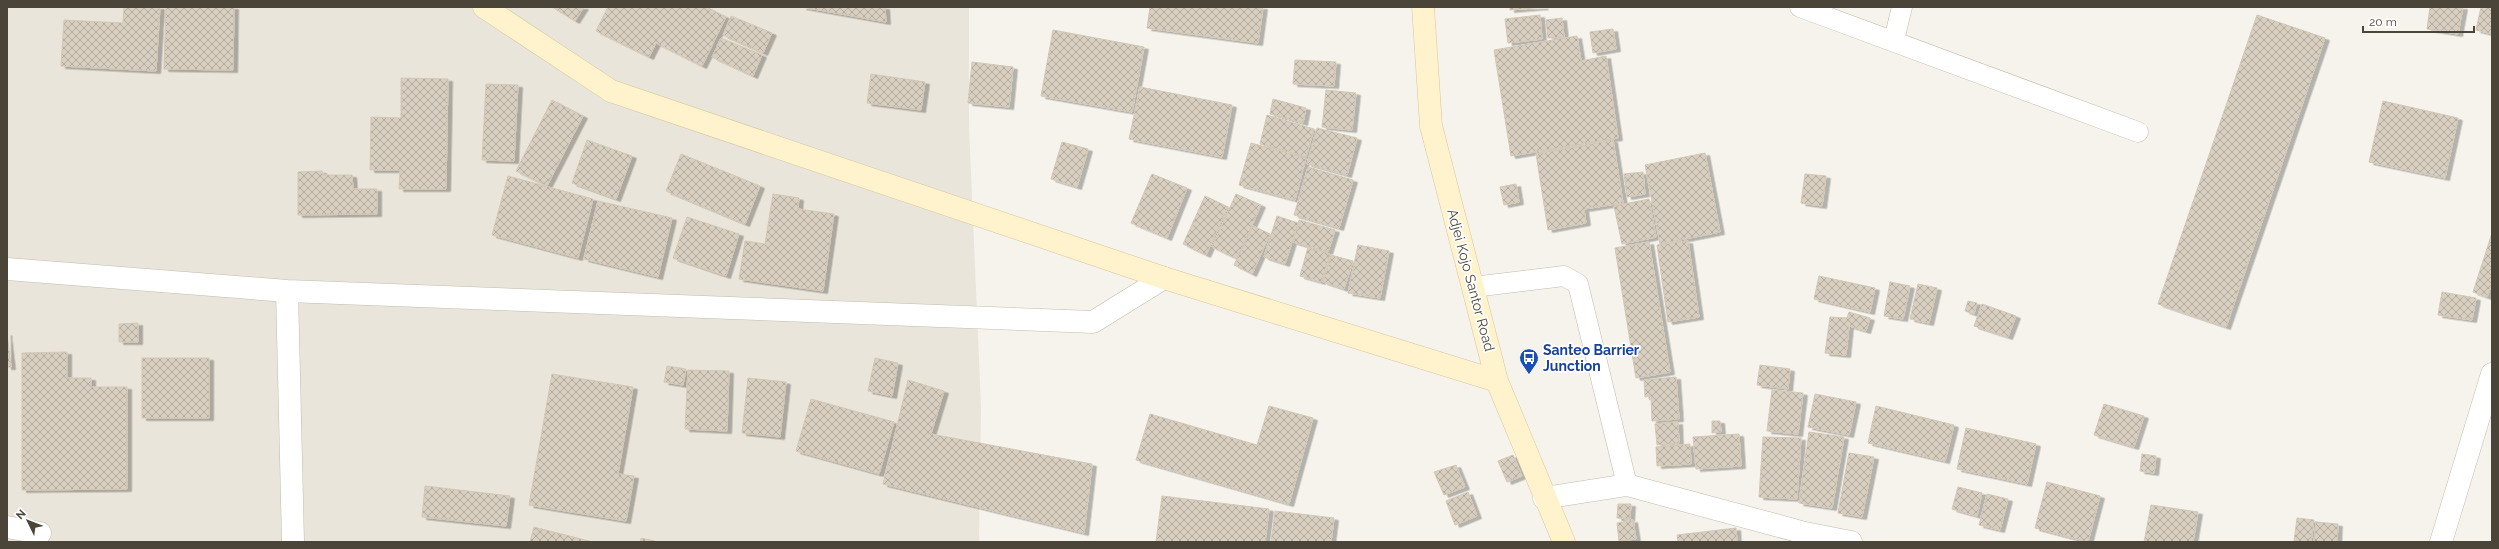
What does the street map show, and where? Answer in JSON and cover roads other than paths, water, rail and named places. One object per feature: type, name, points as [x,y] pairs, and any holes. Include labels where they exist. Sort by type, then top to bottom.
[{"type":"street","points":[[484,7],[611,91],[1164,278],[1497,381]]},
{"type":"street","name":"Adjei Kojo Santor Road","points":[[1423,7],[1431,126],[1497,381],[1544,498],[1564,542]]},
{"type":"street","points":[[7,269],[287,291],[1093,322],[1164,278]]},
{"type":"street","points":[[287,291],[293,542]]},
{"type":"street","points":[[2441,542],[2492,374]]},
{"type":"street","points":[[1544,498],[1627,484],[1805,537],[1851,542]]},
{"type":"street","points":[[7,527],[40,533]]},
{"type":"lane","points":[[1800,7],[1894,40],[2138,132]]},
{"type":"lane","points":[[1894,40],[1902,7]]},
{"type":"lane","points":[[1473,287],[1564,276],[1578,284],[1627,484]]},
{"type":"place","name":"Santeo Barrier Junction","points":[[1529,375]]}]
